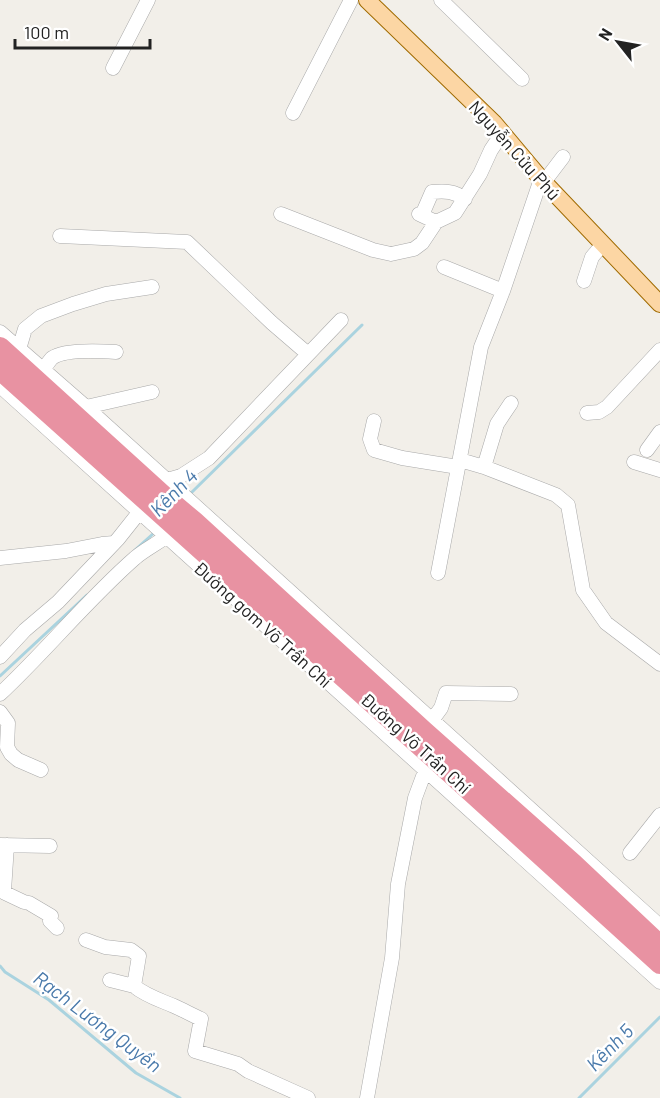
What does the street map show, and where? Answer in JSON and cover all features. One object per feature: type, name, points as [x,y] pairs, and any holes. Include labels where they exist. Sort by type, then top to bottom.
[{"type":"highway","points":[[10,348],[154,497],[177,527]]},
{"type":"highway","points":[[0,370],[154,497]]},
{"type":"highway","name":"Đường Võ Trần Chí","points":[[177,527],[428,725],[660,945]]},
{"type":"highway","name":"Đường Võ Trần Chí","points":[[177,527],[428,763],[660,964]]},
{"type":"main road","name":"Nguyễn Cửu Phú","points":[[367,0],[503,132],[542,181],[660,304]]},
{"type":"street","points":[[113,68],[148,0]]},
{"type":"street","points":[[293,113],[351,0]]},
{"type":"street","points":[[441,0],[522,80]]},
{"type":"street","points":[[281,214],[391,255],[414,249],[422,243],[436,222],[455,213],[503,132]]},
{"type":"street","points":[[438,573],[481,347],[542,181],[563,157]]},
{"type":"street","points":[[436,222],[421,214],[432,192],[456,193],[465,199]]},
{"type":"street","points":[[60,236],[187,242],[308,354]]},
{"type":"street","points":[[584,281],[592,257],[603,244]]},
{"type":"street","points":[[444,267],[503,291]]},
{"type":"street","points":[[10,348],[25,329],[41,316],[106,294],[152,287]]},
{"type":"street","points":[[0,657],[114,543],[154,497],[209,458],[341,320]]},
{"type":"street","points":[[0,332],[10,348],[43,370],[86,407],[154,497]]},
{"type":"street","points":[[43,370],[52,358],[59,355],[116,351]]},
{"type":"street","points":[[587,413],[599,412],[607,407],[660,351]]},
{"type":"street","points":[[0,386],[154,497],[428,725],[660,926]]},
{"type":"street","points":[[86,407],[152,392]]},
{"type":"street","points":[[484,467],[497,424],[511,403]]},
{"type":"street","points":[[374,421],[370,439],[374,450],[402,458],[484,467],[556,495],[568,505],[583,590],[606,623],[660,664]]},
{"type":"street","points":[[646,450],[660,432]]},
{"type":"street","points":[[634,462],[660,470]]},
{"type":"street","points":[[0,693],[107,584],[137,556],[177,527]]},
{"type":"street","points":[[0,558],[114,543]]},
{"type":"street","points":[[428,725],[441,708],[446,693],[511,694]]},
{"type":"street","points":[[0,712],[8,723],[8,747],[11,754],[18,760],[41,770]]},
{"type":"street","points":[[367,1098],[392,958],[398,884],[415,798],[428,763],[660,982]]},
{"type":"street","points":[[630,853],[660,816]]},
{"type":"street","points":[[50,846],[3,845],[4,891],[51,916],[50,921],[57,928]]},
{"type":"street","points":[[86,940],[105,947],[131,950],[139,956],[134,986]]},
{"type":"street","points":[[110,980],[134,986],[156,999],[201,1019],[195,1051],[238,1064],[248,1071],[308,1098]]},
{"type":"waterway","name":"Kênh 4","points":[[190,494],[362,325]]},
{"type":"waterway","name":"Kênh 4","points":[[135,550],[155,532]]},
{"type":"waterway","name":"Kênh 4","points":[[0,676],[87,595]]},
{"type":"waterway","name":"Rạch Lương Quyền","points":[[0,966],[5,972],[49,1000],[136,1073],[180,1098]]},
{"type":"waterway","name":"Kênh 5","points":[[579,1098],[660,1017]]}]
